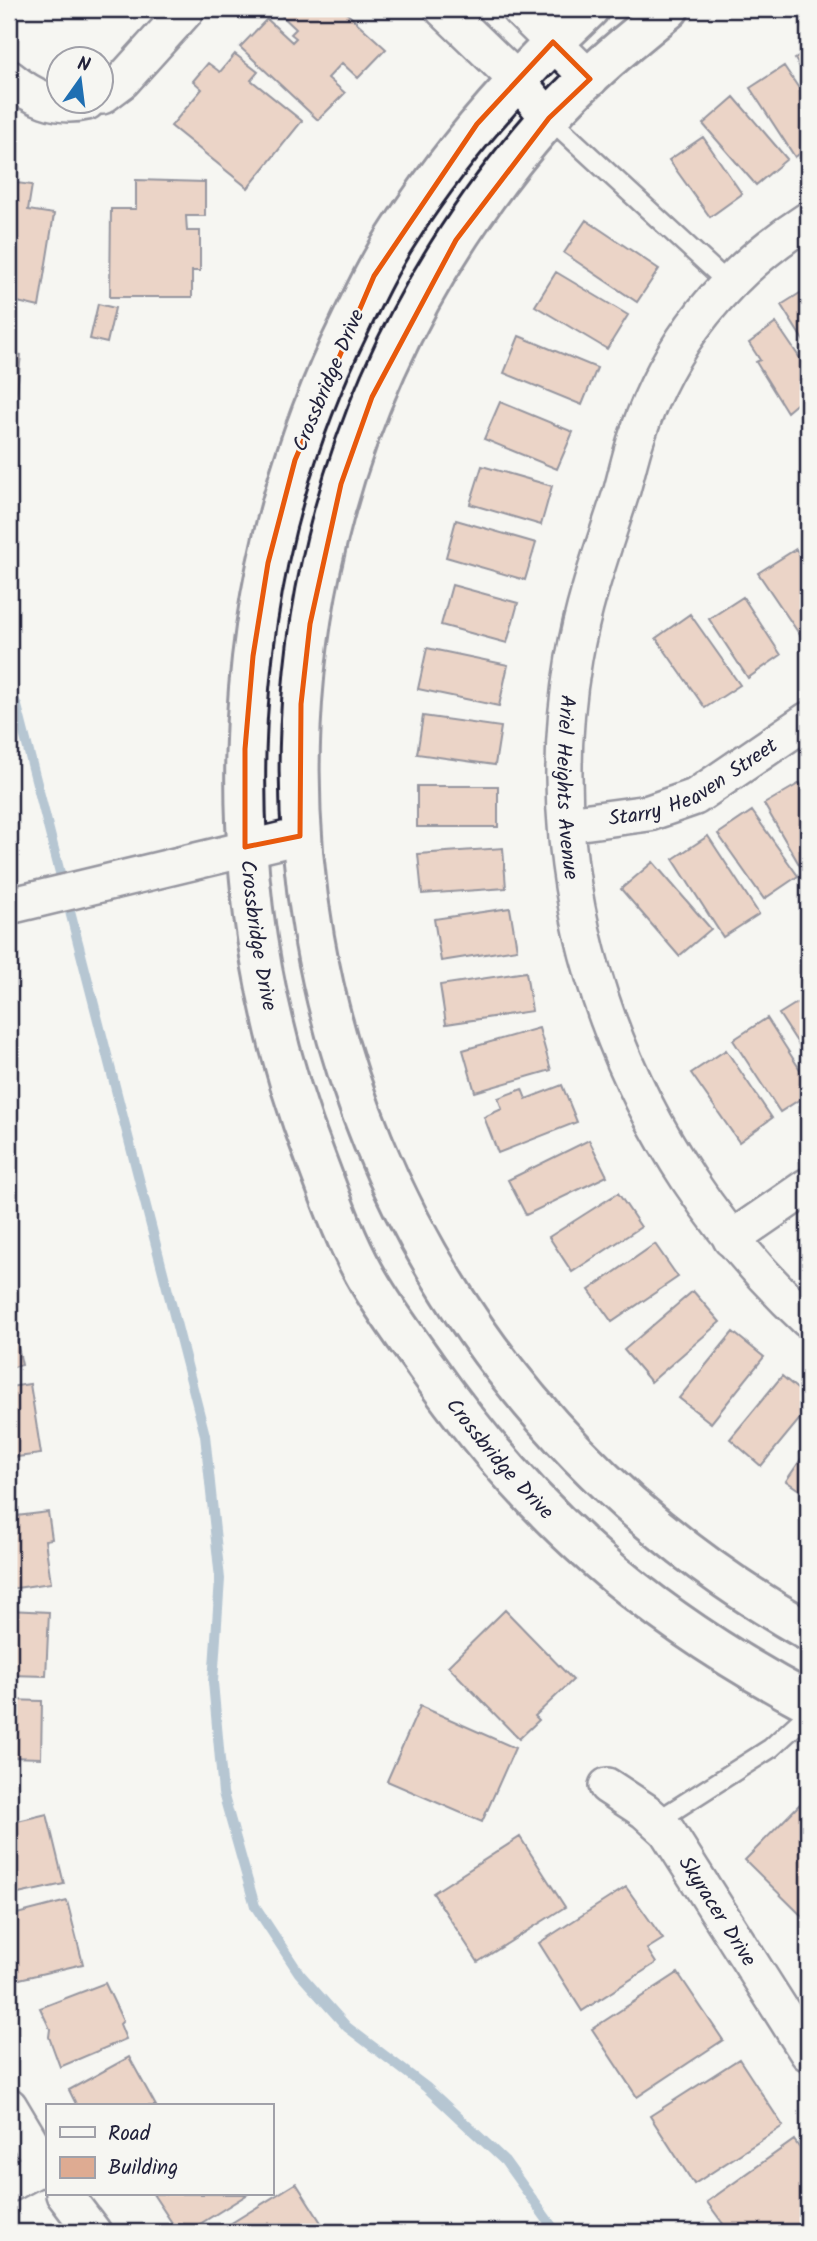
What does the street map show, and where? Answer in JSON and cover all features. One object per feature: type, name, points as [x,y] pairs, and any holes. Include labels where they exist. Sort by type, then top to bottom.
[{"type":"street","points":[[116,84],[187,9]]},
{"type":"street","points":[[443,9],[516,79],[549,118]]},
{"type":"street","points":[[519,9],[590,79]]},
{"type":"street","name":"Crossbridge Drive","points":[[589,9],[516,79],[477,124],[397,234],[342,340],[299,448],[268,563],[253,656],[245,749],[245,847],[259,964],[291,1095],[364,1273],[395,1321],[496,1459],[567,1535],[682,1628],[752,1672],[808,1702]]},
{"type":"street","points":[[669,9],[549,118],[481,204],[429,283],[357,435],[330,527],[310,624],[301,704],[300,836],[321,973],[345,1065],[398,1199],[448,1291],[477,1335],[517,1387],[617,1492],[655,1526],[730,1583],[808,1630]]},
{"type":"street","points":[[9,78],[32,95],[46,101]]},
{"type":"street","name":"Ariel Heights Avenue","points":[[808,220],[768,246],[728,283],[690,328],[660,381],[637,435],[601,546],[573,661],[566,731],[567,824],[575,896],[587,954],[623,1062],[676,1162],[731,1239],[808,1320]]},
{"type":"street","name":"Starry Heaven Street","points":[[567,824],[649,813],[695,797],[808,720]]},
{"type":"street","points":[[9,906],[245,847],[300,836]]},
{"type":"street","points":[[731,1239],[808,1186]]},
{"type":"street","name":"Skyracer Drive","points":[[607,1786],[657,1821],[677,1846],[808,2053]]},
{"type":"street","points":[[9,2106],[45,2168],[9,2184]]},
{"type":"street","points":[[66,2196],[93,2232]]},
{"type":"lane","points":[[549,118],[728,283]]},
{"type":"lane","points":[[657,1821],[771,1748],[808,1714]]},
{"type":"highlighted area","points":[[553,42],[590,79],[549,118],[456,240],[372,397],[341,484],[310,624],[301,704],[300,836],[245,847],[245,749],[253,656],[268,563],[295,460],[374,276],[477,124]]},
{"type":"building","points":[[284,9],[342,9],[386,49],[358,78],[342,63],[328,78],[345,93],[318,120],[240,47],[267,19],[292,42],[296,38],[291,34],[296,29],[279,13]]},
{"type":"building","points":[[808,51],[808,80],[795,59]]},
{"type":"building","points":[[235,54],[258,72],[251,80],[302,121],[248,188],[171,126],[202,89],[193,81],[208,63],[220,72]]},
{"type":"building","points":[[784,66],[808,102],[808,148],[795,157],[750,88]]},
{"type":"building","points":[[734,97],[787,159],[756,185],[703,124]]},
{"type":"building","points":[[703,137],[742,194],[710,217],[669,160]]},
{"type":"building","points":[[136,180],[205,182],[205,216],[186,216],[187,231],[200,231],[200,271],[192,271],[192,297],[110,297],[111,209],[136,209]]},
{"type":"building","points":[[9,182],[32,185],[28,210],[54,214],[39,307],[9,300]]},
{"type":"building","points":[[586,220],[659,269],[637,302],[564,253]]},
{"type":"building","points":[[556,272],[628,315],[607,349],[535,306]]},
{"type":"building","points":[[808,288],[808,348],[781,305]]},
{"type":"building","points":[[98,304],[115,308],[107,343],[90,339]]},
{"type":"building","points":[[776,323],[808,370],[807,411],[800,401],[787,412],[756,362],[760,360],[749,343]]},
{"type":"building","points":[[519,336],[597,368],[582,405],[504,373]]},
{"type":"building","points":[[9,354],[21,355],[16,399],[9,398]]},
{"type":"building","points":[[500,402],[573,432],[557,469],[484,439]]},
{"type":"building","points":[[482,466],[552,486],[541,525],[470,504]]},
{"type":"building","points":[[456,520],[536,543],[525,580],[446,557]]},
{"type":"building","points":[[796,549],[808,568],[808,639],[804,641],[758,573]]},
{"type":"building","points":[[452,585],[518,603],[507,643],[441,625]]},
{"type":"building","points":[[743,597],[781,655],[748,678],[709,619]]},
{"type":"building","points":[[690,614],[740,685],[705,708],[656,638]]},
{"type":"building","points":[[427,648],[508,665],[499,706],[418,689]]},
{"type":"building","points":[[423,716],[501,727],[495,765],[417,754]]},
{"type":"building","points":[[800,783],[808,797],[808,868],[803,871],[764,804]]},
{"type":"building","points":[[417,786],[498,786],[498,827],[417,827]]},
{"type":"building","points":[[752,811],[798,876],[764,899],[718,834]]},
{"type":"building","points":[[708,836],[759,914],[723,937],[673,859]]},
{"type":"building","points":[[503,848],[506,888],[422,894],[418,854]]},
{"type":"building","points":[[653,862],[711,929],[679,956],[621,889]]},
{"type":"building","points":[[510,908],[517,949],[441,961],[434,919]]},
{"type":"building","points":[[526,972],[532,1011],[446,1024],[440,985]]},
{"type":"building","points":[[808,996],[808,1059],[779,1014]]},
{"type":"building","points":[[767,1018],[808,1082],[808,1094],[780,1112],[733,1040]]},
{"type":"building","points":[[539,1028],[551,1070],[475,1092],[463,1050]]},
{"type":"building","points":[[726,1050],[772,1118],[739,1142],[691,1073]]},
{"type":"building","points":[[562,1085],[577,1122],[498,1153],[484,1117],[502,1109],[498,1098],[522,1089],[526,1099]]},
{"type":"building","points":[[589,1140],[607,1176],[526,1215],[508,1180]]},
{"type":"building","points":[[618,1193],[641,1227],[572,1272],[549,1237]]},
{"type":"building","points":[[655,1244],[678,1277],[612,1322],[589,1290]]},
{"type":"building","points":[[693,1291],[720,1322],[651,1382],[624,1350]]},
{"type":"building","points":[[9,1303],[22,1365],[9,1368]]},
{"type":"building","points":[[733,1332],[764,1357],[711,1423],[679,1398]]},
{"type":"building","points":[[782,1376],[808,1398],[808,1409],[761,1466],[730,1439]]},
{"type":"building","points":[[30,1384],[41,1454],[9,1458],[9,1387]]},
{"type":"building","points":[[808,1449],[808,1496],[786,1481]]},
{"type":"building","points":[[48,1512],[52,1539],[45,1540],[51,1583],[9,1589],[9,1517]]},
{"type":"building","points":[[9,1610],[49,1612],[46,1676],[9,1675]]},
{"type":"building","points":[[505,1610],[573,1680],[535,1716],[539,1720],[519,1739],[448,1666]]},
{"type":"building","points":[[9,1700],[42,1701],[41,1758],[9,1757]]},
{"type":"building","points":[[420,1706],[515,1748],[482,1822],[387,1781]]},
{"type":"building","points":[[801,1803],[808,1810],[808,1922],[745,1860]]},
{"type":"building","points":[[47,1814],[64,1884],[9,1896],[9,1823]]},
{"type":"building","points":[[520,1837],[565,1907],[478,1962],[433,1893]]},
{"type":"building","points":[[626,1887],[663,1939],[647,1949],[656,1963],[582,2011],[539,1943]]},
{"type":"building","points":[[67,1901],[83,1964],[15,1980],[9,1958],[9,1916]]},
{"type":"building","points":[[678,1973],[723,2040],[637,2097],[592,2029]]},
{"type":"building","points":[[105,1983],[123,2021],[120,2024],[126,2039],[60,2067],[49,2037],[50,2029],[40,2008]]},
{"type":"building","points":[[129,2057],[155,2104],[76,2104],[69,2090]]},
{"type":"building","points":[[739,2059],[783,2126],[694,2184],[650,2116]]},
{"type":"building","points":[[794,2140],[808,2160],[808,2226],[800,2232],[729,2232],[707,2202]]},
{"type":"building","points":[[296,2183],[327,2232],[217,2232]]},
{"type":"building","points":[[154,2196],[245,2196],[187,2232],[178,2232]]},
{"type":"waterway","points":[[9,687],[17,706],[205,1435],[220,1579],[213,1682],[223,1793],[255,1906],[299,1973],[347,2027],[426,2087],[505,2161],[556,2232]]}]
